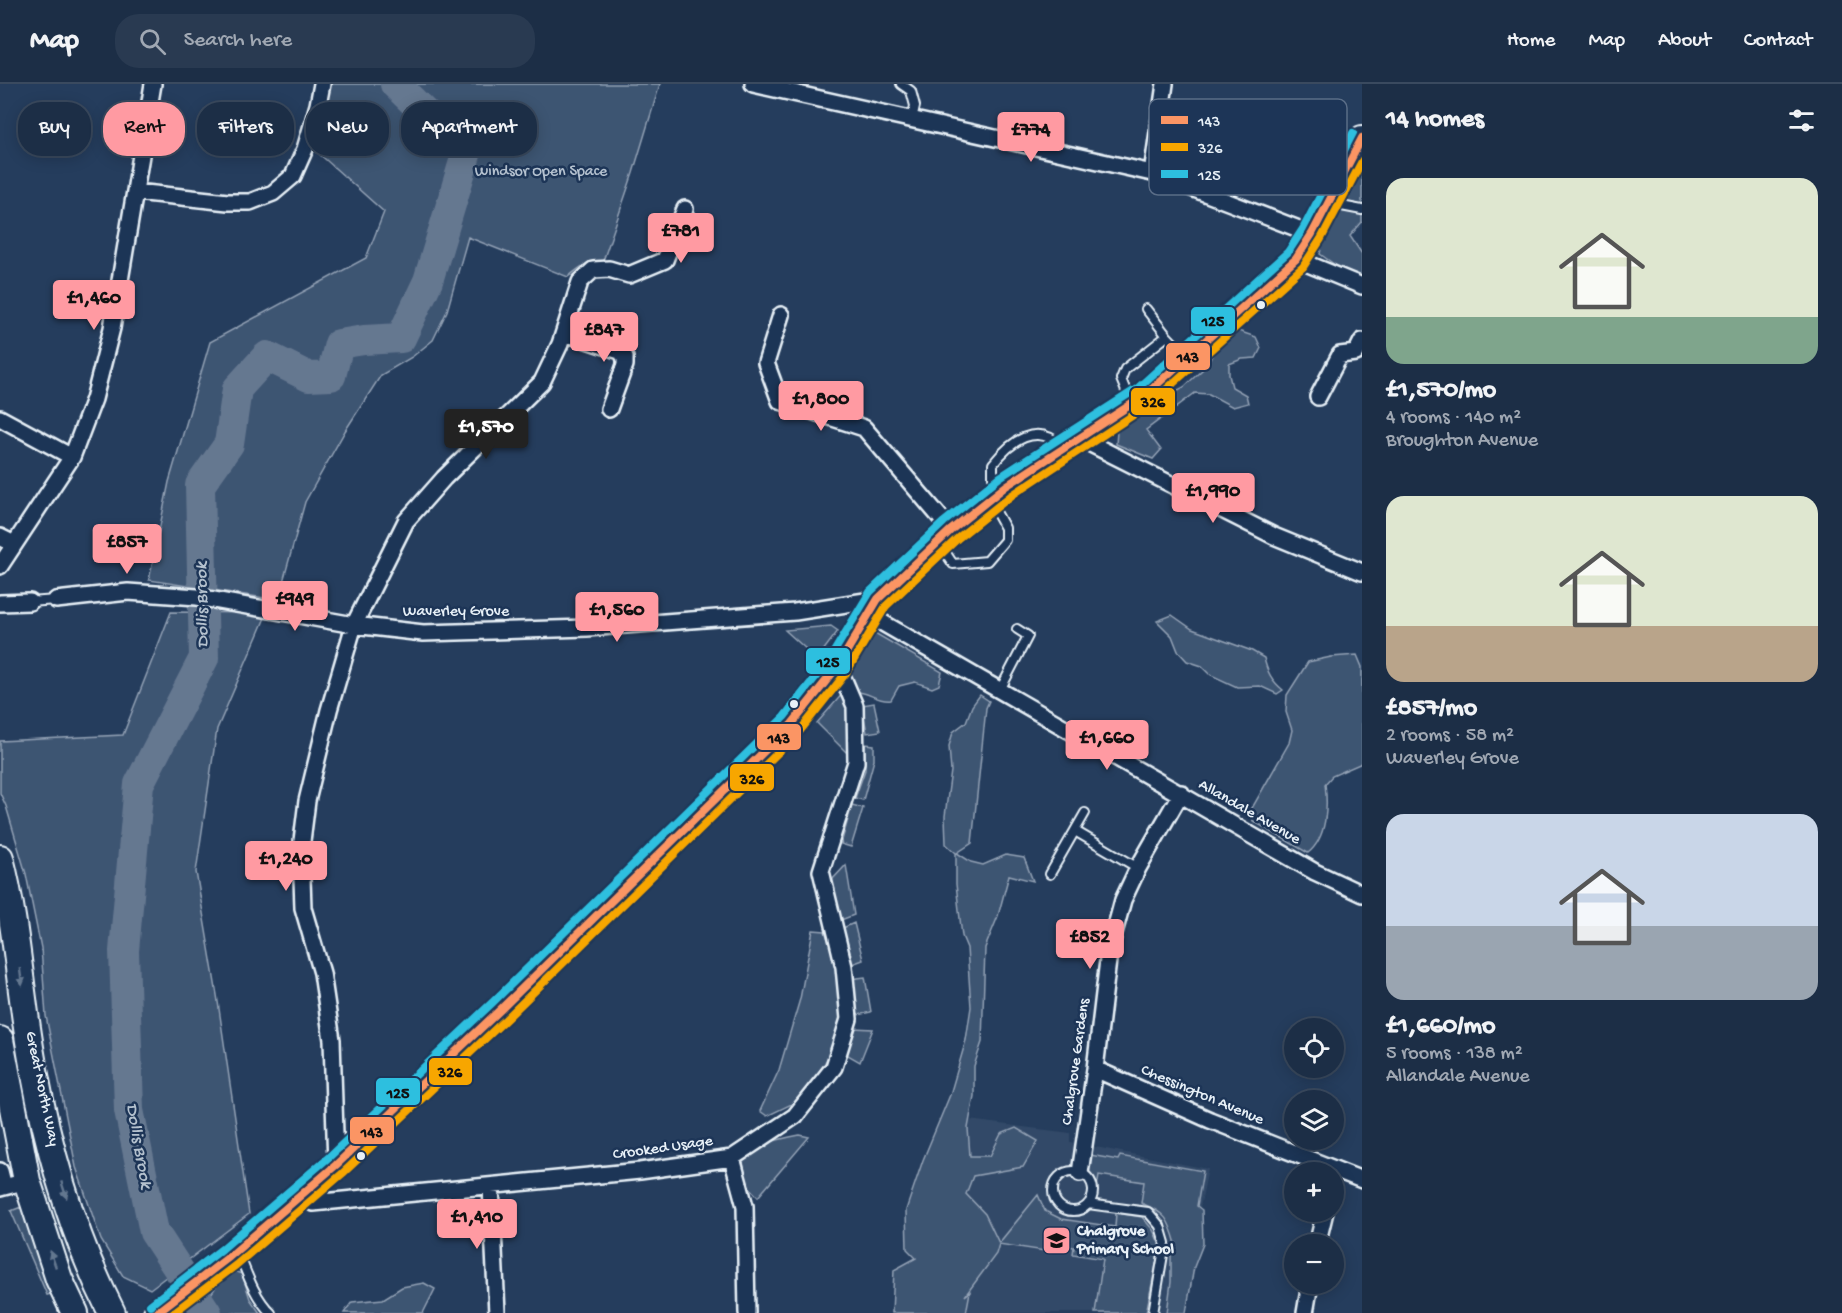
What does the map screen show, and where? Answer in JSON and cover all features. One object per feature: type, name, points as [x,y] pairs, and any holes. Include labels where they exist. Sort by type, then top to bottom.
[{"type":"highway","name":"Great North Way","points":[[0,858],[12,912],[33,1070],[48,1133],[82,1243],[112,1313]]},
{"type":"highway","name":"Great North Way","points":[[0,1040],[11,1185],[75,1313]]},
{"type":"main road","points":[[1347,167],[1362,138]]},
{"type":"main road","points":[[159,1311],[233,1253],[336,1165],[500,1010],[792,724],[838,666],[874,607],[945,536],[995,496],[1132,404],[1188,357],[1296,259],[1332,195]]},
{"type":"street","points":[[0,566],[7,541],[72,457],[94,399],[112,328],[153,84]]},
{"type":"street","points":[[136,192],[228,202],[250,202],[273,193],[293,176],[305,149],[322,84]]},
{"type":"street","points":[[753,84],[779,87],[1149,172]]},
{"type":"street","points":[[1164,99],[1166,84]]},
{"type":"street","points":[[1210,195],[1312,234]]},
{"type":"street","points":[[336,1165],[332,1040],[322,973],[303,908],[301,849],[307,801],[326,720],[354,625],[406,521],[444,478],[543,382],[565,333],[580,282],[593,270],[609,269],[629,275],[665,260],[685,209]]},
{"type":"street","points":[[1296,259],[1362,286]]},
{"type":"street","points":[[782,315],[766,363],[780,400],[864,429],[945,536]]},
{"type":"street","points":[[565,333],[620,351],[625,357],[625,365],[609,410]]},
{"type":"street","points":[[1318,397],[1340,355],[1356,353],[1362,341]]},
{"type":"street","points":[[0,418],[72,457]]},
{"type":"street","points":[[1072,444],[1274,536],[1362,572]]},
{"type":"street","name":"Waverley Grove","points":[[56,600],[128,592],[197,597],[354,625],[423,633],[586,628],[874,607]]},
{"type":"street","name":"Waverley Grove","points":[[0,603],[30,602]]},
{"type":"street","name":"Allandale Avenue","points":[[874,607],[1000,690],[1315,872],[1362,894]]},
{"type":"street","name":"Crooked Usage","points":[[306,1191],[314,1203],[640,1171],[732,1158],[795,1116],[834,1067],[849,1018],[844,967],[821,871],[856,762],[855,706],[838,666]]},
{"type":"street","name":"Chalgrove Gardens","points":[[1080,1173],[1109,952],[1122,900],[1180,794]]},
{"type":"street","name":"Chessington Avenue","points":[[1095,1069],[1306,1162]]},
{"type":"street","points":[[732,1158],[745,1206],[747,1313]]},
{"type":"street","name":"Great North Way","points":[[0,1171],[11,1185]]},
{"type":"street","name":"Chessington Avenue","points":[[1344,1176],[1362,1180]]},
{"type":"street","points":[[491,1185],[497,1313]]},
{"type":"street","points":[[1305,1313],[1308,1294]]},
{"type":"lane","points":[[901,84],[911,91],[915,106],[912,119]]},
{"type":"lane","points":[[1328,203],[1362,210]]},
{"type":"lane","points":[[1146,309],[1167,336],[1188,357]]},
{"type":"lane","points":[[1132,404],[1121,379],[1125,369],[1167,336]]},
{"type":"lane","points":[[945,536],[953,564],[987,561],[1005,540],[1005,528],[995,496],[993,464],[1001,453],[1024,437],[1040,434],[1072,444]]},
{"type":"lane","name":"Waverley Grove","points":[[30,602],[56,600]]},
{"type":"lane","points":[[1000,690],[1028,636],[1017,629]]},
{"type":"lane","points":[[1050,874],[1085,813]]},
{"type":"lane","points":[[1075,831],[1138,868]]},
{"type":"lane","points":[[1088,1204],[1093,1191],[1088,1179],[1080,1173],[1066,1172],[1060,1176],[1053,1188],[1054,1197],[1057,1203],[1069,1211],[1077,1210],[1088,1204],[1148,1212],[1160,1226],[1165,1243],[1153,1313]]},
{"type":"lane","points":[[233,1253],[271,1313]]},
{"type":"shaded area","name":"Chalgrove Primary School","points":[[945,1117],[1070,1133],[1070,1142],[1208,1169],[1178,1313],[905,1313]]},
{"type":"green space","name":"Windsor Open Space","points":[[326,84],[660,84],[603,261],[588,263],[568,277],[468,237],[447,311],[433,340],[412,357],[381,375],[345,431],[305,502],[278,600],[149,580],[169,482],[210,342],[366,258],[384,212],[322,156],[389,156],[389,102],[323,102]]},
{"type":"green space","points":[[1362,157],[1362,222],[1350,236],[1362,254],[1362,278],[1345,272],[1320,254],[1324,234],[1343,195],[1347,195],[1347,187]]},
{"type":"green space","points":[[1238,331],[1256,337],[1261,348],[1256,358],[1242,359],[1229,364],[1232,387],[1246,395],[1248,403],[1233,407],[1209,394],[1195,393],[1146,430],[1161,450],[1153,459],[1116,444],[1117,432],[1161,399],[1184,387],[1203,369],[1221,343]]},
{"type":"green space","points":[[171,612],[267,613],[217,729],[196,872],[217,995],[249,1214],[150,1289],[123,1276],[101,1240],[76,1167],[46,1016],[41,948],[26,874],[0,793],[0,741],[123,735]]},
{"type":"green space","points":[[1172,615],[1192,629],[1252,651],[1264,658],[1270,676],[1283,690],[1277,694],[1260,686],[1237,687],[1211,675],[1202,666],[1187,661],[1178,651],[1172,636],[1157,621]]},
{"type":"green space","points":[[831,626],[838,631],[817,659],[785,630]]},
{"type":"green space","points":[[873,632],[942,672],[939,685],[932,688],[915,682],[899,686],[891,700],[882,700],[857,692],[848,673]]},
{"type":"green space","points":[[1357,655],[1362,667],[1362,763],[1332,776],[1325,784],[1326,812],[1323,830],[1308,853],[1253,821],[1251,810],[1289,743],[1292,730],[1286,712],[1287,695],[1308,662]]},
{"type":"green space","points":[[844,692],[850,705],[851,757],[817,723]]},
{"type":"green space","points":[[980,695],[989,701],[986,708],[972,843],[957,853],[971,862],[983,865],[1006,855],[1024,858],[1033,881],[1009,875],[998,916],[985,948],[982,1042],[974,1066],[974,1096],[968,1128],[970,1156],[990,1156],[1001,1134],[1016,1128],[1038,1141],[1023,1167],[973,1176],[966,1194],[985,1214],[999,1243],[1038,1195],[1045,1211],[1061,1219],[1115,1227],[1116,1213],[1142,1217],[1153,1230],[1160,1245],[1146,1313],[1095,1313],[1103,1259],[1073,1254],[1074,1247],[1052,1243],[1051,1252],[999,1244],[996,1254],[965,1296],[970,1292],[966,1313],[892,1313],[894,1270],[916,1258],[907,1249],[906,1210],[923,1160],[950,1095],[966,1040],[971,1007],[967,948],[962,936],[956,884],[956,853],[946,844],[945,816],[951,771],[949,746],[953,732],[966,722],[972,706]]},
{"type":"green space","points":[[874,703],[880,731],[867,733],[862,705]]},
{"type":"green space","points":[[865,744],[874,745],[874,760],[863,800],[855,798],[865,770]]},
{"type":"green space","points":[[852,805],[863,808],[851,847],[841,844]]},
{"type":"green space","points":[[846,865],[854,915],[841,920],[831,881]]},
{"type":"green space","points":[[854,923],[863,960],[852,964],[843,928]]},
{"type":"green space","points":[[813,930],[825,931],[837,965],[844,1005],[838,1038],[823,1066],[798,1101],[767,1116],[760,1111],[779,1070],[800,999]]},
{"type":"green space","points":[[865,977],[871,1012],[857,1015],[850,979]]},
{"type":"green space","points":[[853,1028],[873,1029],[860,1062],[846,1054]]},
{"type":"green space","points":[[800,1135],[809,1137],[758,1197],[746,1184],[743,1161],[761,1146]]},
{"type":"green space","points":[[1090,1155],[1118,1160],[1120,1156],[1203,1171],[1197,1206],[1202,1210],[1203,1244],[1194,1267],[1186,1313],[1167,1313],[1171,1282],[1171,1256],[1176,1244],[1165,1218],[1156,1210],[1141,1203],[1144,1182],[1099,1175],[1097,1187],[1087,1170]]},
{"type":"green space","points":[[21,1207],[51,1294],[47,1295],[11,1211]]},
{"type":"green space","points":[[236,1272],[242,1274],[250,1299],[260,1313],[190,1313],[209,1297],[222,1278]]},
{"type":"green space","points":[[424,1283],[435,1289],[423,1313],[344,1313],[352,1302],[383,1299],[402,1287]]},
{"type":"waterway","name":"Dollis Brook","points":[[207,1313],[154,1232],[129,1110],[124,951],[139,784],[204,658],[200,485],[229,444],[237,389],[267,356],[309,377],[331,376],[339,344],[401,338],[428,281],[471,138],[433,121],[395,84]]},
{"type":"transit line","name":"125","points":[[1347,145],[1353,133]]},
{"type":"transit line","name":"143","points":[[1347,167],[1362,138]]},
{"type":"transit line","name":"326","points":[[1347,190],[1362,161]]},
{"type":"transit line","name":"125","points":[[150,1305],[222,1249],[329,1157],[493,1002],[784,717],[829,660],[870,592],[944,522],[1000,477],[1138,388],[1288,252],[1321,195]]},
{"type":"transit line","name":"143","points":[[156,1313],[229,1257],[336,1165],[500,1010],[792,724],[838,666],[878,599],[951,530],[1006,486],[1144,396],[1296,259],[1332,195]]},
{"type":"transit line","name":"326","points":[[173,1313],[236,1265],[343,1173],[507,1018],[799,732],[846,673],[886,606],[958,538],[1012,495],[1150,404],[1303,267],[1344,195]]},
{"type":"place","name":"Chalgrove Primary School","points":[[1056,1241]]}]
